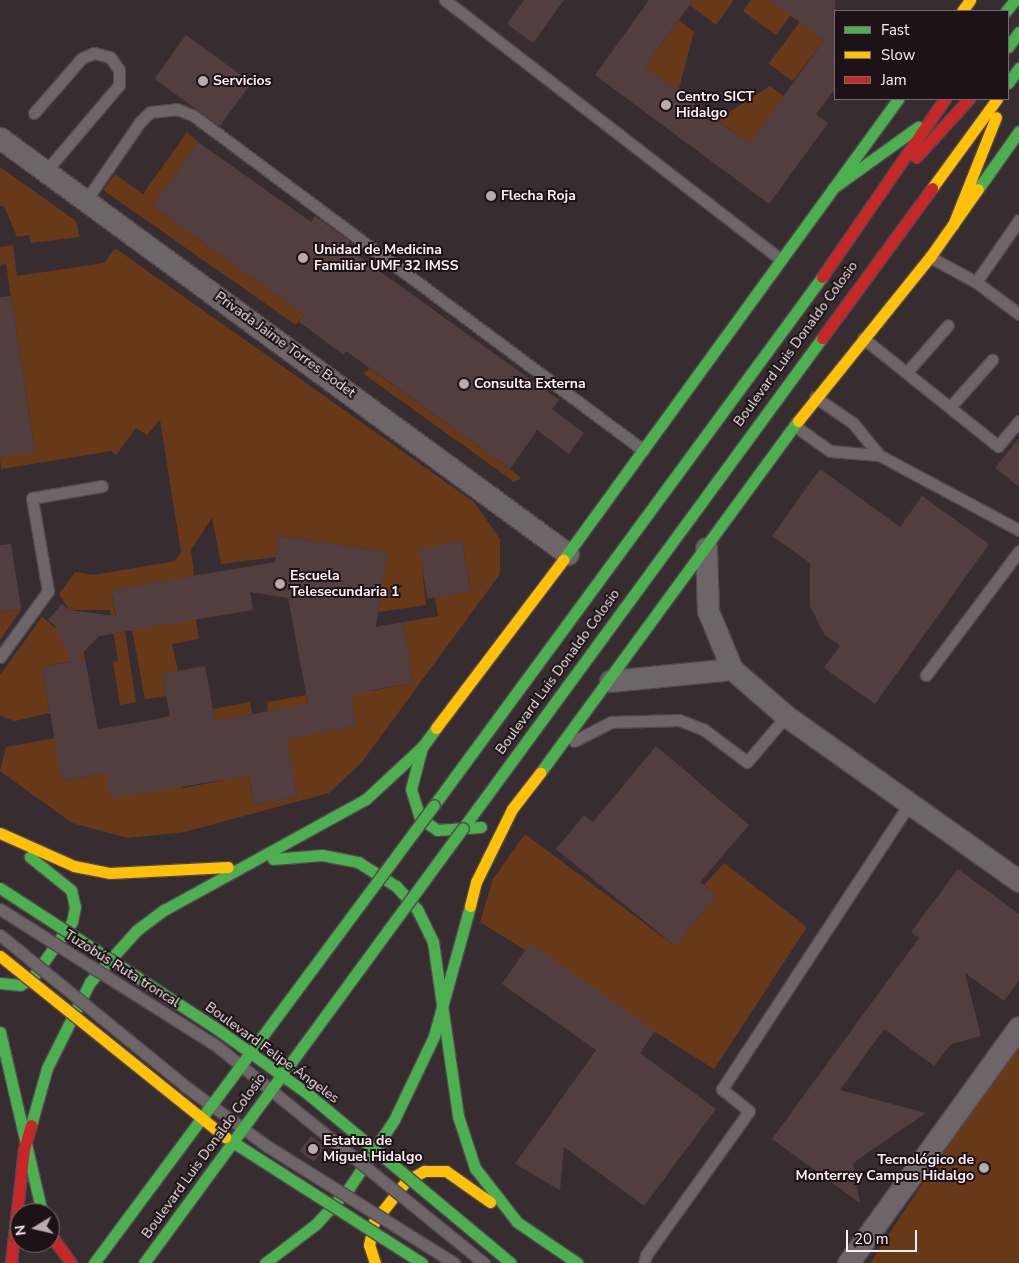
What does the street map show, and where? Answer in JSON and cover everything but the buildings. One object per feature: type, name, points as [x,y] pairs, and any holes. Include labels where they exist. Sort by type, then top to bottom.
[{"type":"main road","points":[[1009,46],[1019,32]]},
{"type":"main road","points":[[1009,83],[1019,68]]},
{"type":"main road","points":[[11,1263],[24,1149],[47,1068],[90,982],[137,930],[204,886],[246,864],[312,834],[359,804],[423,746],[568,554],[897,100]]},
{"type":"main road","name":"Boulevard Luis Donaldo Colosio","points":[[94,1263],[846,245],[944,100]]},
{"type":"main road","points":[[875,202],[968,100]]},
{"type":"main road","name":"Boulevard Luis Donaldo Colosio","points":[[144,1263],[871,266],[996,100]]},
{"type":"main road","points":[[953,225],[1003,100]]},
{"type":"main road","points":[[833,188],[933,116]]},
{"type":"main road","points":[[265,1263],[316,1224],[370,1161],[420,1072],[444,1000],[476,882],[512,809],[610,681],[815,397],[862,336],[930,257],[1019,131]]},
{"type":"main road","points":[[423,746],[411,789],[420,818],[437,830],[476,830],[512,809]]},
{"type":"main road","points":[[0,833],[74,866],[110,873],[202,870],[322,855],[358,862],[396,886],[418,909],[433,942],[444,1000],[456,1106],[467,1148],[475,1168],[517,1222]]},
{"type":"main road","points":[[0,833],[71,890],[75,907],[72,922],[33,977],[20,985],[0,983]]},
{"type":"main road","name":"Boulevard Felipe Ángeles","points":[[0,888],[220,1031],[308,1094],[511,1263]]},
{"type":"main road","points":[[0,956],[177,1101],[258,1161],[422,1263]]},
{"type":"main road","points":[[0,1032],[24,1149],[39,1203]]},
{"type":"main road","points":[[375,1263],[369,1245],[374,1222],[406,1181],[424,1171],[446,1171],[577,1263]]},
{"type":"main road","points":[[60,1248],[71,1263]]},
{"type":"street","name":"Privada Jaime Torres Bodet","points":[[0,138],[87,199],[568,554]]},
{"type":"street","points":[[706,548],[708,610],[732,669],[786,716],[911,801],[1019,881]]},
{"type":"street","points":[[610,681],[732,669]]},
{"type":"street","points":[[848,1263],[1019,1027]]},
{"type":"lane","points":[[445,0],[781,260]]},
{"type":"lane","points":[[34,113],[82,58],[94,53],[110,57],[119,70],[119,85],[47,170]]},
{"type":"lane","points":[[87,199],[140,122],[150,112],[177,109],[194,116],[643,450]]},
{"type":"lane","points":[[976,282],[1019,220]]},
{"type":"lane","points":[[930,257],[976,282],[1019,314]]},
{"type":"lane","points":[[907,372],[948,325]]},
{"type":"lane","points":[[862,336],[998,446],[1019,422]]},
{"type":"lane","points":[[950,406],[992,360]]},
{"type":"lane","points":[[815,397],[853,423],[879,455],[1019,530]]},
{"type":"lane","points":[[795,426],[830,451],[879,455]]},
{"type":"lane","points":[[0,658],[48,591],[32,498],[102,486]]},
{"type":"lane","points":[[926,675],[1019,551]]},
{"type":"lane","points":[[560,748],[611,722],[680,720],[703,729],[748,762],[786,716]]},
{"type":"lane","points":[[644,1263],[646,1256],[749,1110],[722,1089],[911,801]]},
{"type":"lane","name":"Tuzobús Ruta troncal","points":[[0,909],[218,1047],[484,1263]]},
{"type":"lane","points":[[0,935],[185,1086],[267,1146],[454,1263]]},
{"type":"shaded area","points":[[693,0],[734,0],[716,25],[690,5]]},
{"type":"shaded area","points":[[751,0],[770,0],[791,15],[776,35],[743,11]]},
{"type":"shaded area","points":[[679,20],[694,32],[678,92],[645,67]]},
{"type":"shaded area","points":[[800,22],[824,40],[793,82],[769,64]]},
{"type":"shaded area","points":[[770,86],[784,96],[749,144],[717,120]]},
{"type":"shaded area","points":[[187,132],[198,142],[153,206],[304,315],[296,325],[103,190],[115,174],[143,194]]},
{"type":"shaded area","points":[[0,167],[76,221],[80,237],[31,243],[29,235],[17,237],[4,206],[0,206]]},
{"type":"shaded area","points":[[13,245],[17,276],[104,263],[115,248],[474,502],[500,539],[500,574],[362,762],[329,793],[184,832],[128,838],[72,823],[0,771],[6,747],[55,738],[62,781],[106,773],[154,790],[142,722],[170,716],[183,788],[225,780],[213,709],[250,702],[252,714],[238,717],[254,805],[297,797],[281,709],[268,711],[267,702],[306,695],[313,734],[356,726],[336,612],[371,691],[413,683],[403,622],[438,616],[435,597],[471,591],[462,541],[420,549],[426,605],[378,612],[387,552],[279,536],[276,557],[221,564],[212,518],[191,550],[194,576],[111,590],[118,633],[125,632],[136,702],[120,705],[113,662],[118,661],[110,610],[69,610],[59,594],[75,572],[93,575],[175,561],[181,552],[160,420],[147,435],[136,428],[116,455],[112,451],[1,469],[0,457],[35,451],[6,264],[0,265],[0,247]]},
{"type":"shaded area","points":[[369,368],[521,478],[514,482],[364,374]]},
{"type":"shaded area","points":[[21,609],[19,613],[0,640],[0,612]]},
{"type":"shaded area","points":[[42,617],[84,651],[85,659],[42,667],[50,713],[15,721],[0,716],[0,675]]},
{"type":"shaded area","points":[[196,619],[199,639],[172,644],[178,671],[162,674],[166,696],[145,699],[132,630]]},
{"type":"shaded area","points":[[525,834],[675,946],[716,895],[704,885],[724,863],[807,927],[714,1069],[480,922],[493,879]]},
{"type":"shaded area","name":"Tecnológico de Monterrey Campus Hidalgo","points":[[1019,1037],[1019,1263],[870,1263]]},
{"type":"traffic: fast","points":[[1007,10],[1015,0]]},
{"type":"traffic: fast","points":[[1009,46],[1019,32]]},
{"type":"traffic: fast","points":[[1009,82],[1019,68]]},
{"type":"traffic: fast","points":[[563,560],[897,100]]},
{"type":"traffic: fast","points":[[833,188],[918,127]]},
{"type":"traffic: fast","points":[[978,189],[1019,131]]},
{"type":"traffic: fast","points":[[434,805],[822,277]]},
{"type":"traffic: fast","points":[[463,828],[822,338]]},
{"type":"traffic: fast","points":[[540,773],[798,421]]},
{"type":"traffic: fast","points":[[31,1125],[47,1068],[90,982],[137,930],[164,910],[366,799],[423,746],[436,728]]},
{"type":"traffic: fast","points":[[422,747],[411,789],[420,818],[437,830],[481,827]]},
{"type":"traffic: fast","points":[[94,1263],[434,805]]},
{"type":"traffic: fast","points":[[144,1263],[463,828]]},
{"type":"traffic: fast","points":[[273,859],[322,855],[358,862],[396,886],[417,909],[433,942],[458,1116],[475,1168],[517,1222],[577,1263]]},
{"type":"traffic: fast","points":[[0,983],[20,985],[33,977],[72,922],[75,907],[71,890],[30,857]]},
{"type":"traffic: fast","points":[[0,888],[220,1031],[308,1094],[511,1263]]},
{"type":"traffic: fast","points":[[265,1263],[316,1224],[349,1188],[394,1120],[434,1036],[470,906]]},
{"type":"traffic: fast","points":[[0,1032],[40,1203]]},
{"type":"traffic: fast","points":[[225,1137],[422,1263]]},
{"type":"traffic: slow","points":[[963,10],[970,0]]},
{"type":"traffic: slow","points":[[932,188],[996,100]]},
{"type":"traffic: slow","points":[[953,225],[996,117]]},
{"type":"traffic: slow","points":[[798,421],[930,257],[978,189]]},
{"type":"traffic: slow","points":[[436,728],[563,560]]},
{"type":"traffic: slow","points":[[470,906],[476,882],[512,809],[540,773]]},
{"type":"traffic: slow","points":[[0,833],[74,866],[110,873],[228,867]]},
{"type":"traffic: slow","points":[[0,956],[225,1137]]},
{"type":"traffic: slow","points":[[375,1263],[369,1245],[374,1222],[406,1181],[424,1171],[446,1171],[490,1202]]},
{"type":"traffic: jam","points":[[822,277],[944,100]]},
{"type":"traffic: jam","points":[[916,157],[968,100]]},
{"type":"traffic: jam","points":[[822,338],[932,188]]},
{"type":"traffic: jam","points":[[11,1263],[24,1149],[31,1125]]},
{"type":"traffic: jam","points":[[60,1248],[71,1263]]},
{"type":"place","name":"Servicios","points":[[203,81]]},
{"type":"place","name":"Centro SICT Hidalgo","points":[[666,105]]},
{"type":"place","name":"Flecha Roja","points":[[491,196]]},
{"type":"place","name":"Unidad de Medicina Familiar UMF 32 IMSS","points":[[303,258]]},
{"type":"place","name":"Consulta Externa","points":[[464,384]]},
{"type":"place","name":"Escuela Telesecundaria 1","points":[[280,584]]},
{"type":"place","name":"Estatua de Miguel Hidalgo","points":[[313,1149]]},
{"type":"place","name":"Tecnológico de Monterrey Campus Hidalgo","points":[[984,1168]]}]
